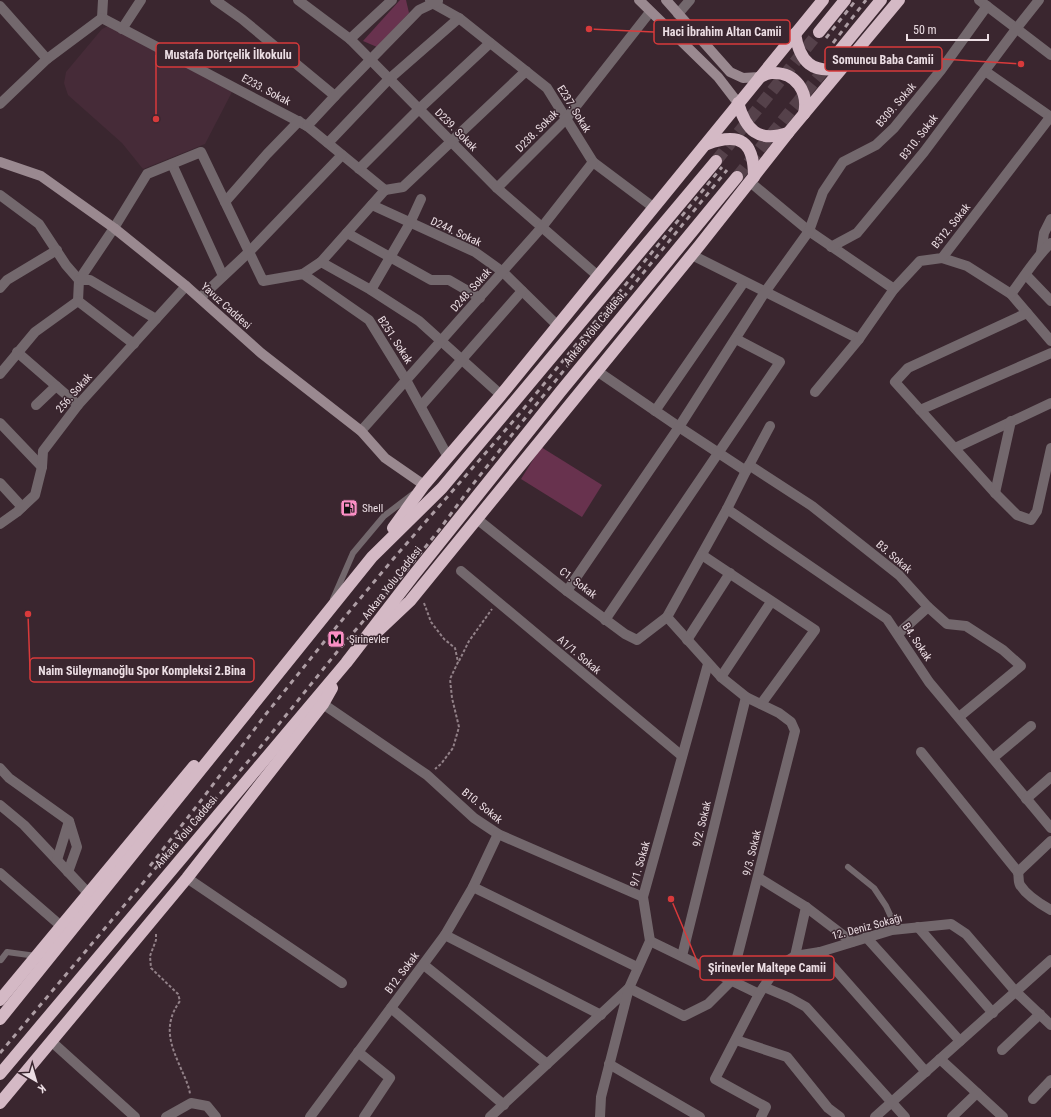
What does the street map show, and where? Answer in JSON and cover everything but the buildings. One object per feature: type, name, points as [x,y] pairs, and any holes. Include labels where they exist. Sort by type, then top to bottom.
[{"type":"highway","points":[[372,557],[424,485],[501,395],[823,0]]},
{"type":"highway","points":[[819,32],[845,0]]},
{"type":"highway","points":[[840,50],[881,0]]},
{"type":"highway","points":[[357,649],[385,626],[410,601],[692,255],[788,133],[899,0]]},
{"type":"highway","points":[[795,34],[801,54],[810,66],[820,70],[841,68]]},
{"type":"highway","points":[[760,77],[771,73],[789,76],[804,91],[806,98],[804,115]]},
{"type":"highway","points":[[738,103],[747,125],[752,131],[764,136],[779,136],[788,133]]},
{"type":"highway","points":[[707,144],[718,140],[731,138],[744,142],[752,154],[754,164],[752,180]]},
{"type":"highway","name":"Ankara Yolu Caddesi","points":[[0,1019],[372,557],[442,488],[716,161]]},
{"type":"highway","name":"Ankara Yolu Caddesi","points":[[0,1074],[346,663],[413,576],[561,391],[737,176]]},
{"type":"highway","points":[[0,1103],[187,878],[323,704],[346,663]]},
{"type":"highway","points":[[0,1000],[247,701],[276,677]]},
{"type":"main road","points":[[639,0],[718,76],[738,103]]},
{"type":"main road","points":[[666,0],[730,72],[743,78],[760,77]]},
{"type":"main road","name":"Yavuz Caddesi","points":[[0,162],[41,176],[114,228],[186,286],[261,353],[361,430],[385,458],[424,485]]},
{"type":"street","points":[[4,0],[0,5],[47,59]]},
{"type":"street","points":[[1,99],[47,59],[102,18],[103,0]]},
{"type":"street","points":[[122,29],[141,0]]},
{"type":"street","points":[[215,0],[242,19],[334,96]]},
{"type":"street","name":"D239. Sokak","points":[[298,0],[350,39],[388,80],[419,109],[497,188],[598,276]]},
{"type":"street","points":[[350,39],[392,0]]},
{"type":"street","points":[[678,14],[690,0]]},
{"type":"street","name":"B310. Sokak","points":[[831,247],[857,233],[924,152],[1039,0]]},
{"type":"street","points":[[225,202],[267,154],[334,96],[419,10],[434,1]]},
{"type":"street","name":"E237. Sokak","points":[[434,1],[547,88],[593,162],[653,207]]},
{"type":"street","points":[[983,3],[1051,55]]},
{"type":"street","name":"B309. Sokak","points":[[567,591],[679,427],[765,292],[809,231],[823,192],[842,162],[876,145],[894,128],[941,70],[983,3]]},
{"type":"street","name":"D238. Sokak","points":[[497,188],[566,119],[650,12]]},
{"type":"street","name":"E233. Sokak","points":[[102,18],[303,123],[386,190]]},
{"type":"street","points":[[328,143],[388,80],[458,18]]},
{"type":"street","points":[[360,169],[419,109],[490,43]]},
{"type":"street","points":[[78,301],[79,280],[114,228],[147,174],[201,152],[263,281],[303,274],[321,262],[386,190],[403,188],[526,71]]},
{"type":"street","points":[[985,71],[1051,117]]},
{"type":"street","name":"B312. Sokak","points":[[815,392],[859,339],[894,289],[920,261],[942,258],[1051,117]]},
{"type":"street","points":[[200,298],[249,252],[342,155]]},
{"type":"street","name":"D248. Sokak","points":[[361,430],[542,228],[593,162]]},
{"type":"street","points":[[172,164],[223,276]]},
{"type":"street","points":[[752,180],[809,231],[894,289]]},
{"type":"street","points":[[0,196],[39,224],[66,265],[79,280],[90,280],[156,319]]},
{"type":"street","points":[[371,290],[410,223],[421,198]]},
{"type":"street","name":"D244. Sokak","points":[[372,205],[475,252],[503,272],[557,325]]},
{"type":"street","points":[[1040,253],[1044,233],[1051,219]]},
{"type":"street","points":[[347,233],[431,280],[449,280],[480,298]]},
{"type":"street","points":[[1011,294],[1026,275],[1040,253],[1051,244]]},
{"type":"street","points":[[0,288],[4,277],[57,250]]},
{"type":"street","points":[[692,255],[859,339]]},
{"type":"street","points":[[942,258],[967,266],[1011,294],[1051,341]]},
{"type":"street","points":[[321,262],[371,290],[420,321],[501,395]]},
{"type":"street","name":"B251. Sokak","points":[[303,274],[369,320],[421,406],[448,457]]},
{"type":"street","points":[[1026,275],[1051,301]]},
{"type":"street","points":[[655,411],[744,282]]},
{"type":"street","name":"256. Sokak","points":[[0,524],[17,512],[35,495],[42,467],[43,450],[78,404],[186,286]]},
{"type":"street","points":[[421,406],[522,291]]},
{"type":"street","points":[[78,301],[134,344]]},
{"type":"street","points":[[0,374],[35,332],[78,301]]},
{"type":"street","points":[[1027,313],[908,368],[895,382],[995,493],[1017,515],[1031,520],[1037,511],[1051,448]]},
{"type":"street","points":[[606,620],[780,362],[736,339]]},
{"type":"street","points":[[17,352],[78,404]]},
{"type":"street","points":[[920,410],[1051,353]]},
{"type":"street","name":"B3. Sokak","points":[[597,371],[719,454],[747,468],[812,506],[898,575],[928,607],[947,624],[966,626],[1003,650],[1021,666],[959,717]]},
{"type":"street","points":[[36,405],[56,386]]},
{"type":"street","points":[[955,448],[1051,403]]},
{"type":"street","points":[[995,493],[1011,421]]},
{"type":"street","points":[[0,423],[42,467]]},
{"type":"street","points":[[702,555],[815,630],[761,704],[746,697],[720,677],[667,617],[727,509],[770,426]]},
{"type":"street","points":[[0,483],[22,507]]},
{"type":"street","name":"B4. Sokak","points":[[727,509],[887,619],[930,682],[1051,828]]},
{"type":"street","name":"C1. Sokak","points":[[477,519],[567,591],[625,634],[637,640],[667,617]]},
{"type":"street","name":"A1/1. Sokak","points":[[461,571],[496,602],[682,756]]},
{"type":"street","points":[[687,640],[730,573]]},
{"type":"street","points":[[720,677],[771,602]]},
{"type":"street","points":[[898,634],[928,607]]},
{"type":"street","name":"9/1. Sokak","points":[[650,941],[643,897],[708,664]]},
{"type":"street","name":"9/2. Sokak","points":[[682,956],[746,697]]},
{"type":"street","name":"B10. Sokak","points":[[323,704],[427,774],[474,818],[498,834],[643,897]]},
{"type":"street","name":"9/3. Sokak","points":[[731,981],[796,731],[791,722],[779,713],[761,704]]},
{"type":"street","points":[[993,758],[1031,726]]},
{"type":"street","points":[[921,752],[1018,872],[1020,884],[1028,894],[1051,910]]},
{"type":"street","points":[[0,768],[9,778],[69,822],[77,847],[68,872]]},
{"type":"street","points":[[1026,799],[1051,777]]},
{"type":"street","points":[[0,805],[24,825],[88,893]]},
{"type":"street","points":[[57,860],[69,822]]},
{"type":"street","name":"B12. Sokak","points":[[310,1117],[446,935],[473,886],[498,834]]},
{"type":"street","points":[[1018,872],[1051,841]]},
{"type":"street","points":[[0,873],[61,926]]},
{"type":"street","points":[[187,878],[342,983]]},
{"type":"street","points":[[758,878],[806,907],[852,942]]},
{"type":"street","points":[[473,886],[638,968]]},
{"type":"street","points":[[795,956],[806,907]]},
{"type":"street","name":"12. Deniz Sokağı","points":[[761,1117],[766,1107],[715,1079],[762,990],[773,973],[782,964],[795,956],[820,952],[866,937],[897,930],[951,924],[966,934],[1016,992],[1051,1025]]},
{"type":"street","points":[[918,927],[993,1013]]},
{"type":"street","points":[[446,935],[601,1015]]},
{"type":"street","points":[[866,937],[960,1041]]},
{"type":"street","points":[[600,1117],[601,1097],[629,988],[650,941],[731,981],[762,990],[806,1007],[905,1117]]},
{"type":"street","points":[[820,952],[926,1072]]},
{"type":"street","points":[[875,1117],[1051,960]]},
{"type":"street","points":[[424,965],[547,1064]]},
{"type":"street","points":[[629,988],[684,1016],[708,1004],[731,981]]},
{"type":"street","points":[[490,1117],[629,988]]},
{"type":"street","points":[[391,1008],[504,1105]]},
{"type":"street","points":[[1002,1050],[1040,1014]]},
{"type":"street","points":[[736,1040],[787,1057],[827,1113],[840,1117]]},
{"type":"street","points":[[52,1042],[135,1117]]},
{"type":"street","points":[[358,1052],[390,1078],[364,1117]]},
{"type":"street","points":[[940,1059],[1003,1117]]},
{"type":"street","points":[[609,1064],[700,1117]]},
{"type":"street","points":[[1033,1099],[1051,1080]]},
{"type":"street","points":[[952,1117],[977,1093]]},
{"type":"street","points":[[166,1117],[191,1104],[208,1106],[216,1117]]},
{"type":"lane","points":[[328,611],[353,553],[384,516],[424,485]]},
{"type":"lane","points":[[848,867],[874,888],[886,906],[897,930]]},
{"type":"lane","points":[[1,960],[7,952],[36,956]]},
{"type":"path","points":[[427,774],[441,764],[453,748],[459,727],[452,698],[450,679],[469,641],[496,602]]},
{"type":"path","points":[[424,603],[432,622],[444,639],[455,648],[458,662]]},
{"type":"path","points":[[156,933],[156,940],[150,956],[151,968],[178,994],[180,1001],[174,1009],[170,1026],[171,1046],[190,1090],[191,1104]]},
{"type":"shaded area","points":[[400,0],[406,0],[409,13],[377,47],[363,41]]},
{"type":"shaded area","points":[[108,26],[232,92],[205,144],[143,169],[122,143],[68,95],[64,83],[66,72],[102,29]]},
{"type":"shaded area","points":[[541,447],[602,485],[582,517],[521,479]]},
{"type":"tunnel","points":[[716,161],[819,32]]},
{"type":"tunnel","points":[[737,177],[840,50]]},
{"type":"railway","points":[[826,38],[856,0]]},
{"type":"railway","points":[[833,43],[866,0]]},
{"type":"railway","points":[[150,866],[266,714],[328,637],[394,558],[516,418],[722,167]]},
{"type":"railway","points":[[0,1053],[159,864],[258,750],[341,647],[402,576],[522,422],[727,170]]},
{"type":"place","name":"Haci İbrahim Altan Camii","points":[[589,29]]},
{"type":"place","name":"Somuncu Baba Camii","points":[[1021,64]]},
{"type":"place","name":"Mustafa Dörtçelik İlkokulu","points":[[156,119]]},
{"type":"place","name":"Shell","points":[[349,508]]},
{"type":"place","name":"Naim Süleymanoğlu Spor Kompleksi 2.Bina","points":[[28,614]]},
{"type":"place","name":"Şirinevler","points":[[336,639]]},
{"type":"place","name":"Şirinevler Maltepe Camii","points":[[671,899]]}]
